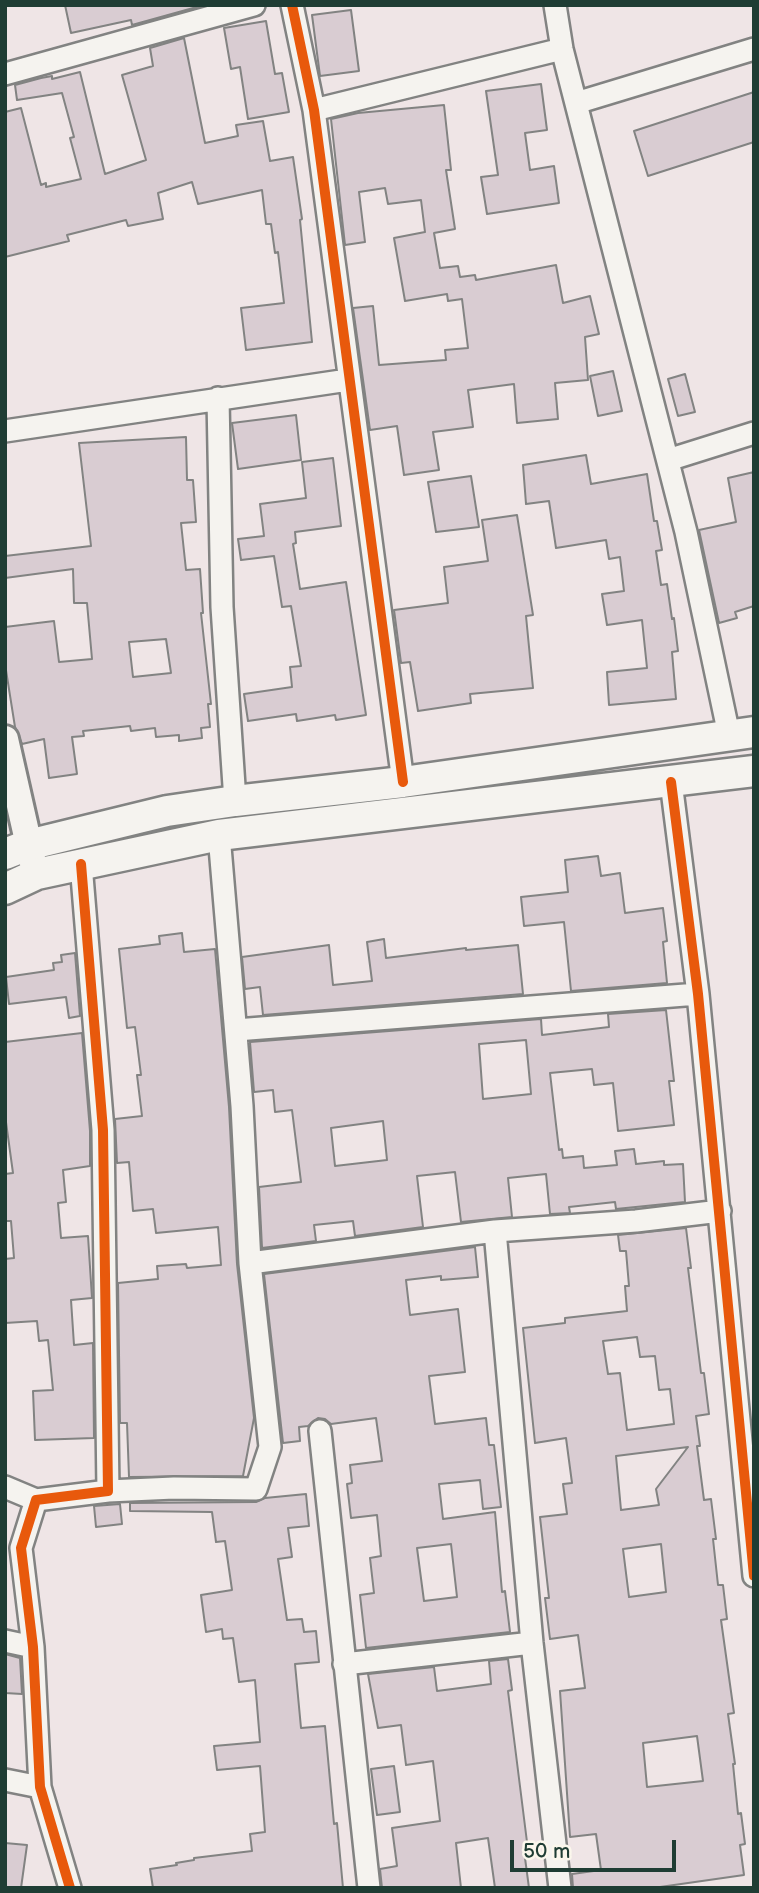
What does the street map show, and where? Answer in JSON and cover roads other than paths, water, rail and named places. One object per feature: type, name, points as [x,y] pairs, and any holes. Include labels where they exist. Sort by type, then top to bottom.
[{"type":"main road","points":[[16,849],[167,811],[403,782],[741,734]]},
{"type":"main road","points":[[5,889],[37,874],[219,835],[754,771]]},
{"type":"street","points":[[5,74],[254,5]]},
{"type":"street","points":[[292,5],[314,110],[403,782]]},
{"type":"street","points":[[555,5],[562,50],[741,734]]},
{"type":"street","points":[[576,103],[754,49]]},
{"type":"street","points":[[314,110],[562,50]]},
{"type":"street","points":[[5,431],[348,380]]},
{"type":"street","points":[[218,398],[222,607],[235,801]]},
{"type":"street","points":[[668,460],[754,433]]},
{"type":"street","points":[[5,739],[16,849],[37,874]]},
{"type":"street","points":[[671,782],[698,993],[754,1576]]},
{"type":"street","points":[[5,1487],[36,1500],[108,1491],[174,1488],[256,1489],[270,1447],[250,1263],[236,1030],[219,835]]},
{"type":"street","points":[[81,863],[103,1130],[108,1491]]},
{"type":"street","points":[[236,1030],[698,993]]},
{"type":"street","points":[[250,1263],[495,1231],[636,1221],[720,1211]]},
{"type":"street","points":[[495,1231],[532,1643],[560,1888]]},
{"type":"street","points":[[320,1432],[369,1888]]},
{"type":"street","points":[[36,1500],[21,1548],[33,1647],[40,1787],[70,1888]]},
{"type":"street","points":[[5,1641],[33,1647]]},
{"type":"street","points":[[344,1664],[532,1643]]},
{"type":"street","points":[[5,1780],[40,1787]]}]
